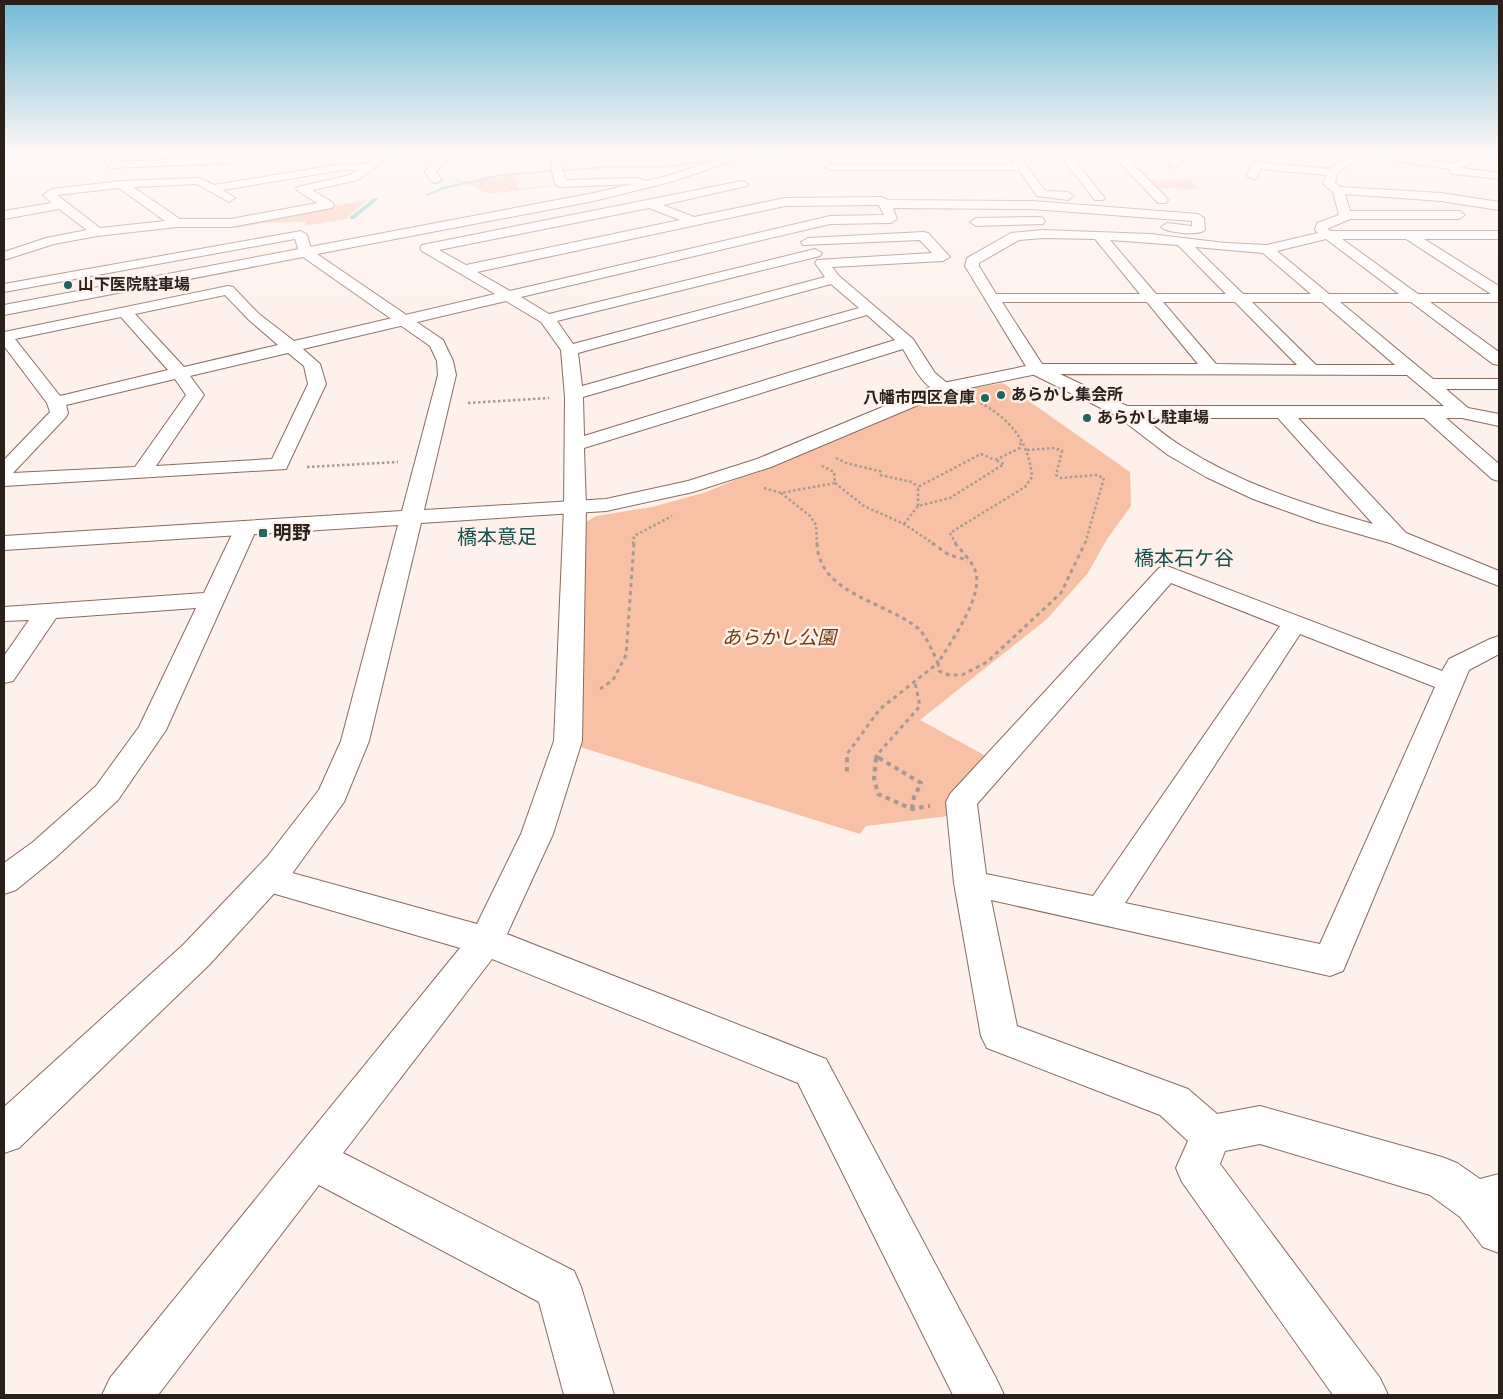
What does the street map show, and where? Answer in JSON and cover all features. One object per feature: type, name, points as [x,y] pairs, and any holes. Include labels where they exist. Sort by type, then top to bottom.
[{"type":"street","points":[[76,217],[97,232]]},
{"type":"street","points":[[169,217],[177,223]]},
{"type":"street","points":[[4,256],[63,238],[97,232],[177,223],[231,223],[263,217]]},
{"type":"street","points":[[4,310],[485,217]]},
{"type":"street","points":[[554,217],[562,221]]},
{"type":"street","points":[[127,1395],[486,941],[537,834],[568,740],[575,508],[573,395],[569,350],[547,319],[427,248],[581,217]]},
{"type":"street","points":[[684,217],[693,221]]},
{"type":"street","points":[[465,270],[711,217]]},
{"type":"street","points":[[811,247],[830,220],[892,219],[891,217]]},
{"type":"street","points":[[1074,217],[1073,221],[1114,222],[1199,230],[1198,218],[1189,217]]},
{"type":"street","points":[[1344,217],[1321,226],[1321,230],[1499,360]]},
{"type":"street","points":[[1463,217],[1498,236]]},
{"type":"street","points":[[976,222],[1050,221]]},
{"type":"street","points":[[129,242],[196,230],[222,248]]},
{"type":"street","points":[[1498,236],[1328,235],[1267,249],[1225,248],[1182,242],[1099,235],[1043,234],[1016,236],[972,261],[972,266],[1036,369],[1124,412],[1175,451],[1213,473],[1260,495],[1325,517],[1398,538],[1499,579]]},
{"type":"street","points":[[4,288],[301,235],[305,252],[437,343],[445,360],[447,375],[355,740],[333,794],[279,866],[196,955],[4,1134]]},
{"type":"street","points":[[1099,235],[1212,369]]},
{"type":"street","points":[[1409,235],[1499,292]]},
{"type":"street","points":[[56,402],[510,296],[811,247],[923,236],[943,257],[811,247],[547,319]]},
{"type":"street","points":[[10,237],[22,249]]},
{"type":"street","points":[[1182,242],[1311,370]]},
{"type":"street","points":[[811,247],[834,279],[907,342],[928,376],[944,388]]},
{"type":"street","points":[[1267,249],[1462,412]]},
{"type":"street","points":[[4,264],[42,258]]},
{"type":"street","points":[[84,273],[101,291]]},
{"type":"street","points":[[569,350],[834,279]]},
{"type":"street","points":[[4,472],[59,413],[56,402],[4,337],[228,290],[254,317],[312,364],[317,384],[279,465],[4,480]]},
{"type":"street","points":[[991,298],[1499,298]]},
{"type":"street","points":[[573,395],[869,310]]},
{"type":"street","points":[[125,312],[180,373],[195,395],[141,473]]},
{"type":"street","points":[[574,445],[907,342]]},
{"type":"street","points":[[4,544],[606,505],[693,486],[764,463],[944,388],[1036,369],[1411,370]]},
{"type":"street","points":[[1428,384],[1499,384]]},
{"type":"street","points":[[1124,412],[1431,414],[1462,412],[1499,420]]},
{"type":"street","points":[[1284,413],[1398,538]]},
{"type":"street","points":[[1431,414],[1499,475]]},
{"type":"street","points":[[4,881],[44,850],[107,793],[152,730],[246,528]]},
{"type":"street","points":[[1211,1135],[1174,1102],[1000,1036],[971,883],[961,802],[1167,574],[1450,683]]},
{"type":"street","points":[[4,614],[212,600]]},
{"type":"street","points":[[4,675],[48,611]]},
{"type":"street","points":[[1101,911],[1295,623]]},
{"type":"street","points":[[971,883],[1330,961],[1458,665],[1499,644]]},
{"type":"street","points":[[267,878],[486,941],[812,1071],[979,1395]]},
{"type":"street","points":[[1211,1135],[1260,1125],[1442,1178],[1491,1209]]},
{"type":"street","points":[[1211,1135],[1197,1168],[1363,1395]]},
{"type":"street","points":[[313,1160],[558,1287],[589,1395]]},
{"type":"path","points":[[847,775],[847,754],[880,710],[938,663],[967,613],[978,586],[975,569],[950,536],[951,531],[1030,482],[1032,471],[1027,450],[1012,424],[993,409],[957,391],[944,388]]},
{"type":"path","points":[[440,404],[573,395]]},
{"type":"path","points":[[995,460],[1020,448],[1021,438]]},
{"type":"path","points":[[757,486],[781,493],[810,516],[816,525],[817,556],[824,570],[836,582],[909,622],[921,631],[938,663],[939,671],[956,675],[987,662],[1061,593],[1083,550],[1104,478],[1096,475],[1061,478],[1056,475],[1062,453],[1060,450],[1055,448],[1027,450]]},
{"type":"path","points":[[918,487],[981,454],[1004,464],[950,498],[918,506]]},
{"type":"path","points":[[279,465],[298,467],[425,461]]},
{"type":"path","points":[[846,463],[882,472],[880,475],[912,482],[918,487]]},
{"type":"path","points":[[819,464],[834,472],[835,482],[864,506],[904,524],[949,556],[968,560]]},
{"type":"path","points":[[781,493],[835,482]]},
{"type":"path","points":[[904,524],[918,506],[918,487]]},
{"type":"path","points":[[569,710],[613,680],[626,655],[634,536],[680,513]]},
{"type":"path","points":[[915,683],[920,706],[876,756],[874,778],[878,794],[912,809],[961,802]]},
{"type":"path","points":[[876,756],[920,782],[912,809]]},
{"type":"green space","points":[[269,217],[348,217],[304,226],[306,222],[263,223],[237,228],[231,224]]},
{"type":"green space","name":"あらかし公園","points":[[1003,383],[1130,472],[1131,506],[1107,539],[1088,573],[1047,619],[920,720],[986,756],[947,797],[948,816],[866,826],[860,834],[580,747],[586,522],[596,516],[652,507],[706,492],[948,392]]},
{"type":"place","name":"山下医院駐車場","points":[[68,285]]},
{"type":"place","name":"あらかし集会所","points":[[1001,395]]},
{"type":"place","name":"八幡市四区倉庫","points":[[985,398]]},
{"type":"place","name":"あらかし駐車場","points":[[1087,418]]},
{"type":"place","name":"明野","points":[[263,533]]},
{"type":"district","name":"橋本意足","points":[[497,538]]},
{"type":"district","name":"橋本石ケ谷","points":[[1184,559]]}]
